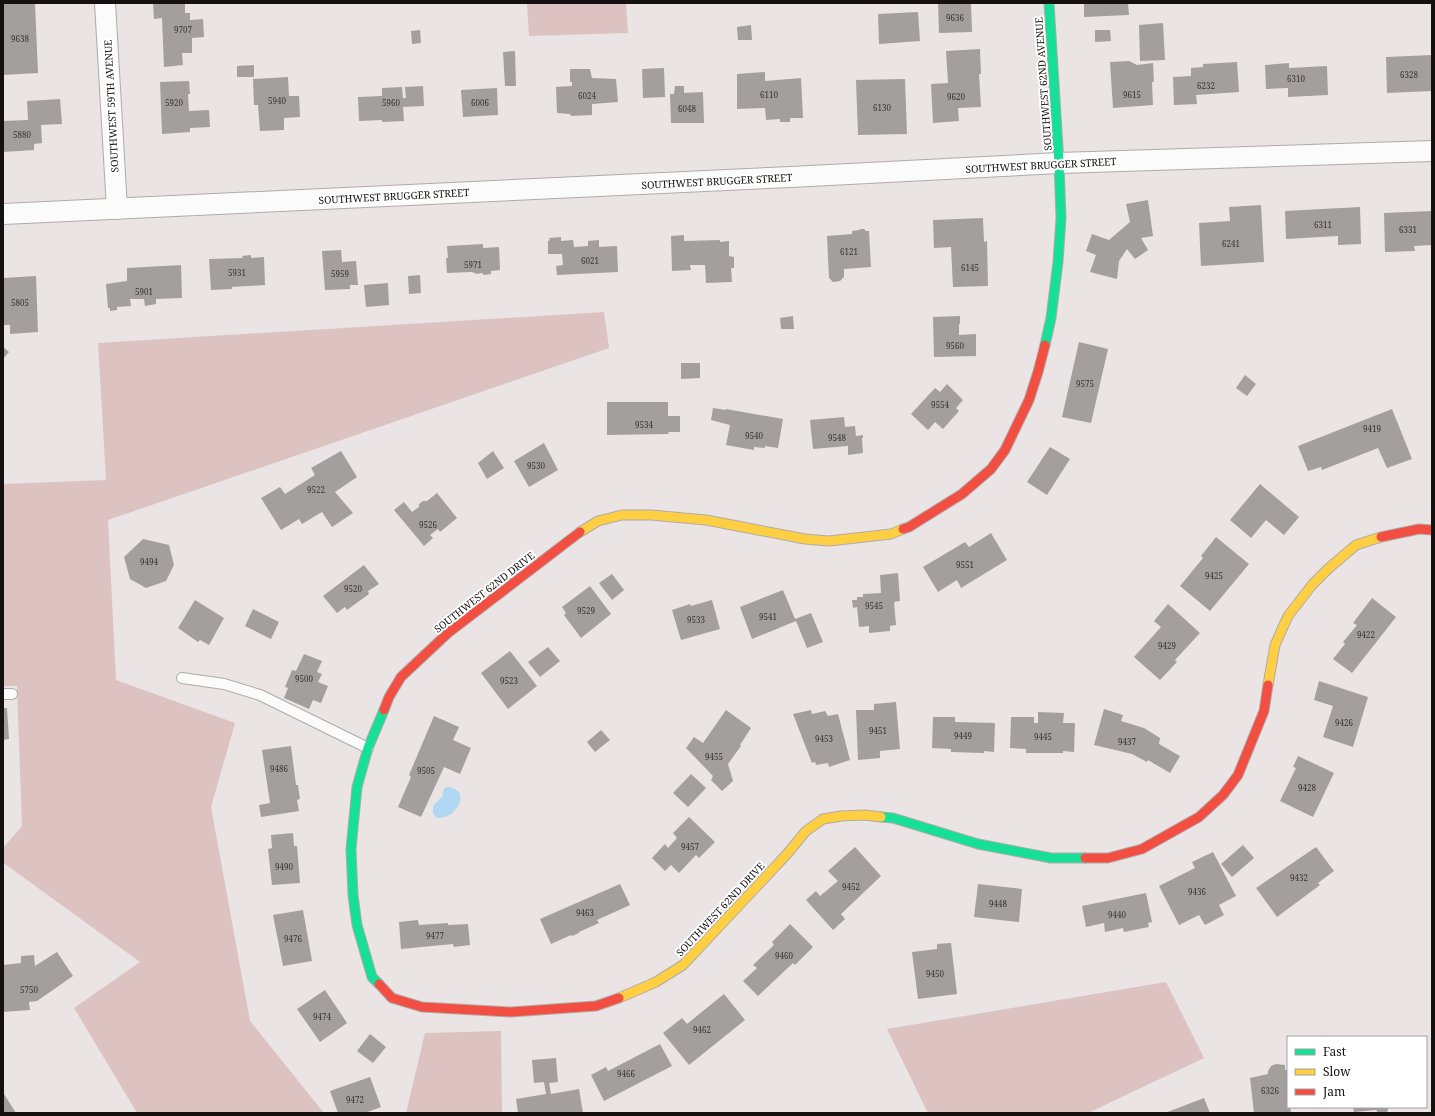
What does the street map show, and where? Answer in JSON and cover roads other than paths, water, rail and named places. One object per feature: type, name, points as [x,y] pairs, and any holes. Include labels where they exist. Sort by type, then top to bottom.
[{"type":"street","name":"SOUTHWEST 59TH AVENUE","points":[[105,3],[118,209]]},
{"type":"street","name":"SOUTHWEST 62ND AVENUE","points":[[1049,3],[1059,163]]},
{"type":"street","name":"SOUTHWEST BRUGGER STREET","points":[[3,214],[775,178],[1059,163],[1432,150]]},
{"type":"street","name":"SOUTHWEST 62ND DRIVE","points":[[1059,163],[1060,218],[1058,262],[1051,318],[1038,372],[1028,400],[1005,450],[991,469],[962,494],[909,527],[891,534],[829,541],[805,539],[706,520],[651,515],[622,515],[598,521],[574,536],[448,632],[401,677],[389,697],[368,748],[357,787],[351,849],[353,894],[357,925],[372,976],[392,998],[422,1006],[511,1012],[596,1006],[626,996],[656,982],[683,965],[806,831],[823,819],[841,816],[864,815],[893,818],[978,844],[1051,858],[1108,858],[1142,849],[1199,817],[1223,795],[1238,774],[1264,711],[1275,645],[1288,616],[1312,585],[1356,545],[1388,535],[1419,529],[1432,530]]},
{"type":"lane","points":[[182,678],[224,684],[260,695],[368,748]]},
{"type":"water","points":[[448,787],[455,789],[460,793],[461,799],[455,810],[450,814],[437,818],[433,813],[433,806],[442,797],[444,788]]}]
